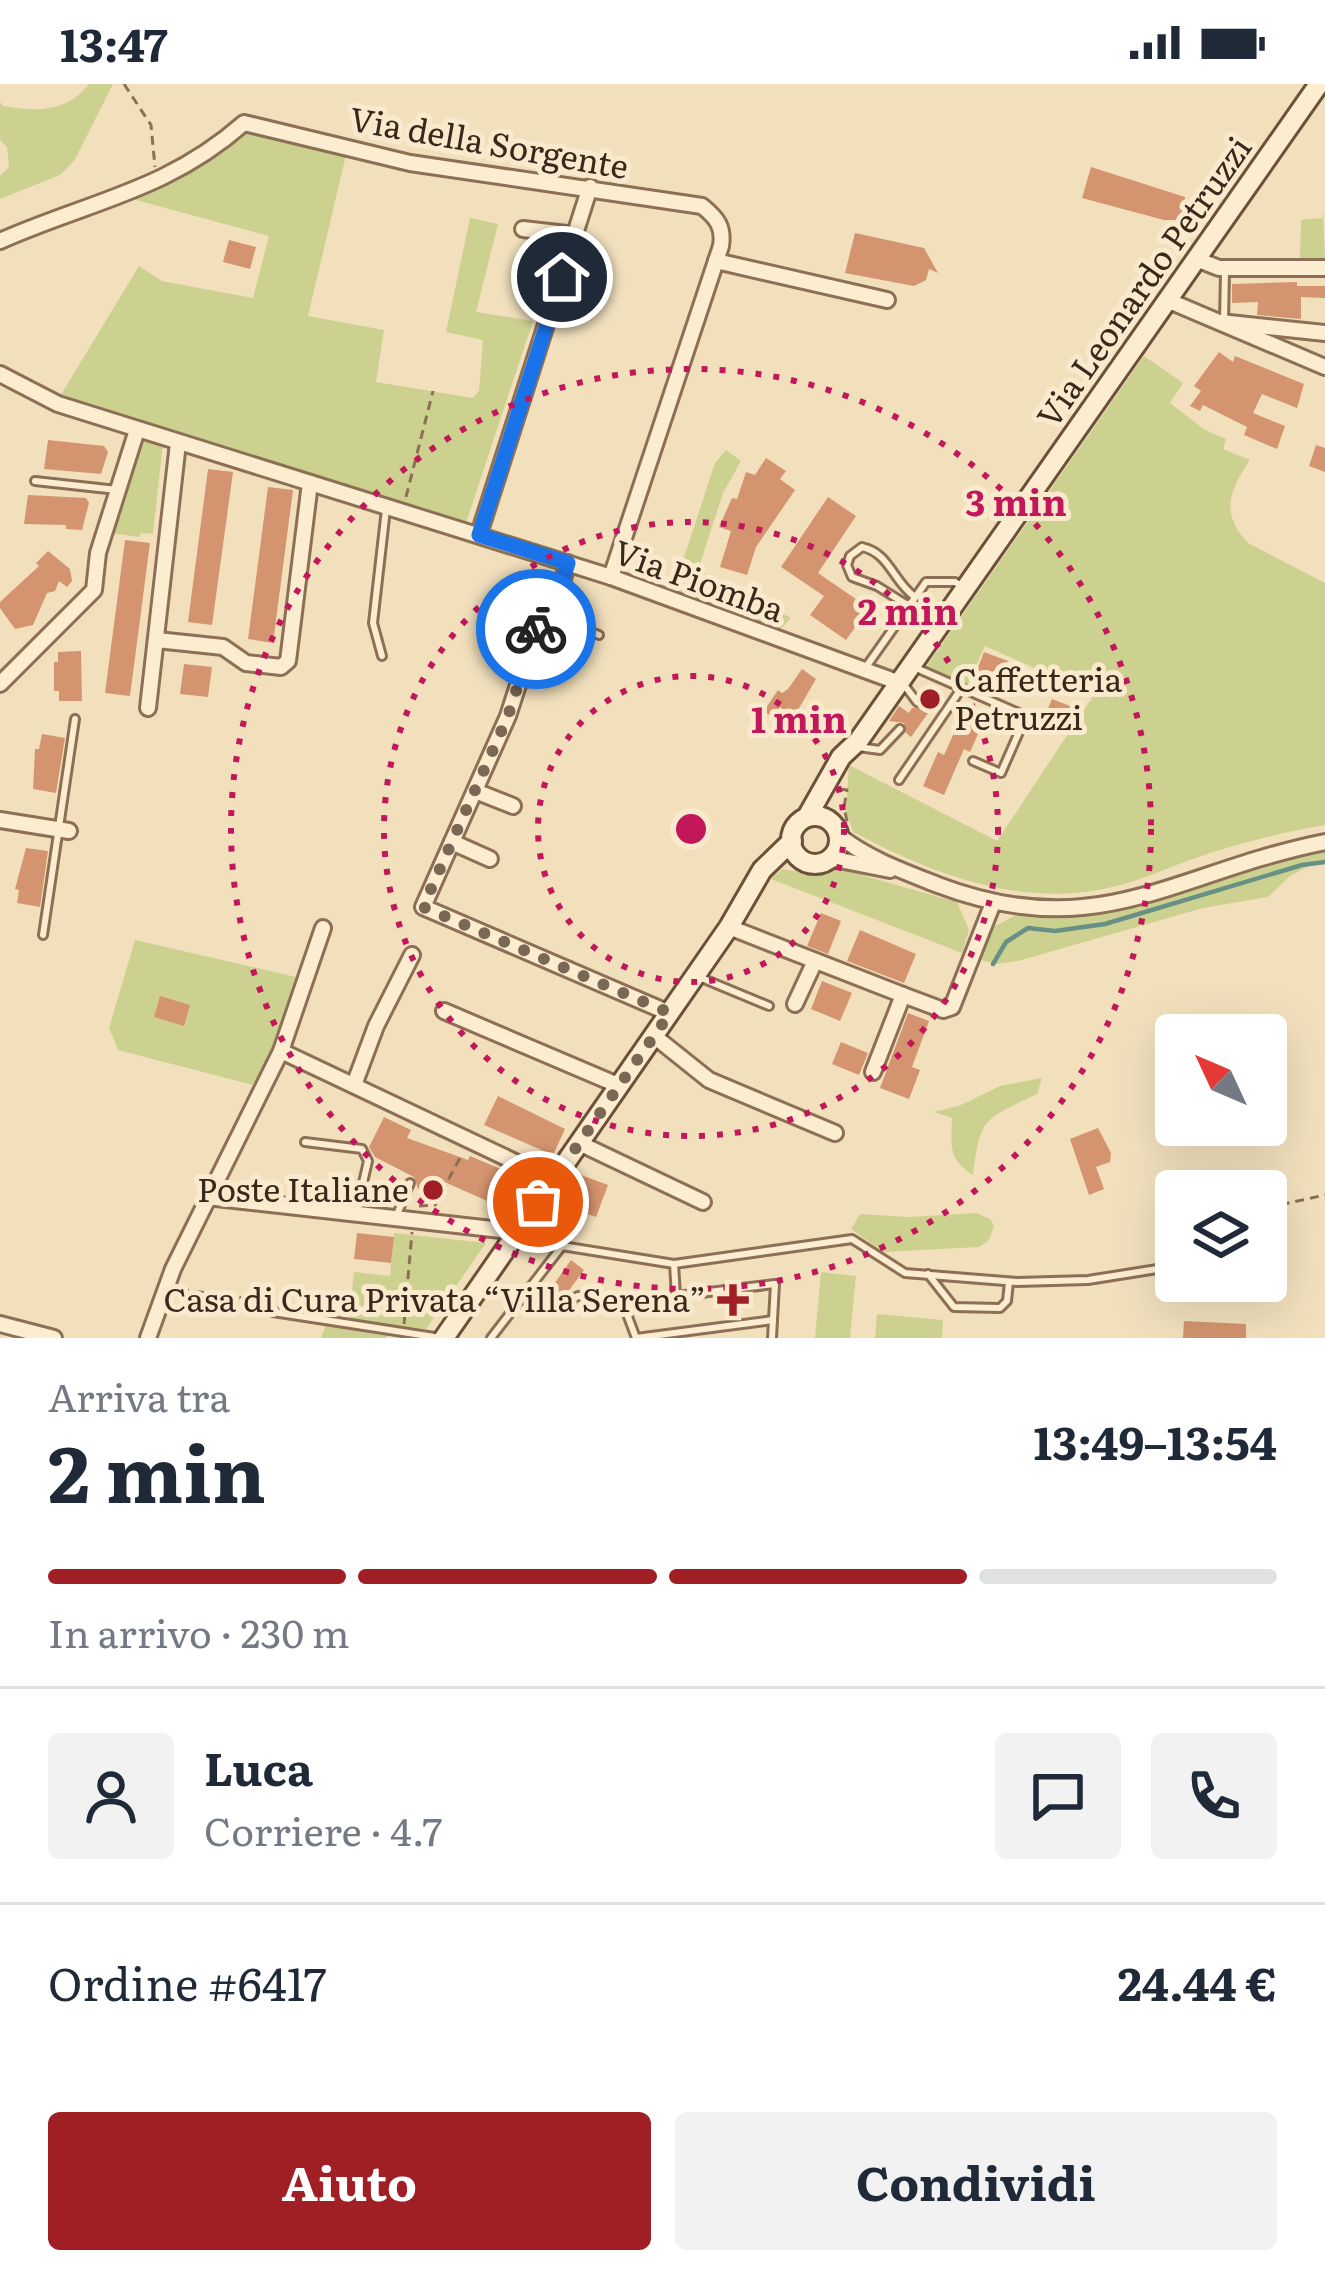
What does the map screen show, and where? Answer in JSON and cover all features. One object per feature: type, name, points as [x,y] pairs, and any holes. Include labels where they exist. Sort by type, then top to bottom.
[{"type":"main road","name":"Via Leonardo Petruzzi","points":[[841,831],[835,796],[853,748],[1319,84]]},
{"type":"main road","name":"Via Leonardo Petruzzi","points":[[807,817],[841,757],[853,748]]},
{"type":"main road","points":[[807,817],[820,817],[841,831],[837,848],[818,863],[796,850],[795,826],[807,817]]},
{"type":"main road","points":[[442,1338],[743,903],[796,850]]},
{"type":"street","name":"Via della Sorgente","points":[[0,241],[152,185],[212,151],[244,123],[410,163],[702,206],[723,232],[716,261]]},
{"type":"street","points":[[479,535],[590,187]]},
{"type":"street","points":[[523,229],[575,236]]},
{"type":"street","points":[[1196,259],[1225,268],[1325,268]]},
{"type":"street","points":[[611,577],[716,261],[887,300]]},
{"type":"street","points":[[1167,300],[1325,368]]},
{"type":"street","points":[[1219,322],[1325,333]]},
{"type":"street","points":[[1257,341],[1264,325]]},
{"type":"street","name":"Via Piomba","points":[[0,374],[58,404],[611,577],[866,669],[906,675]]},
{"type":"street","points":[[0,684],[94,590],[98,554],[137,430]]},
{"type":"street","points":[[148,708],[178,443]]},
{"type":"street","points":[[157,640],[224,642],[246,663],[281,667],[288,661],[310,483]]},
{"type":"street","points":[[568,563],[551,617],[541,614],[508,716],[423,907],[670,1013]]},
{"type":"street","points":[[476,790],[513,806]]},
{"type":"street","points":[[0,820],[63,830]]},
{"type":"street","points":[[841,831],[855,848],[918,878]]},
{"type":"street","points":[[452,842],[490,859]]},
{"type":"street","points":[[829,858],[918,878],[993,903],[1059,910],[1123,903],[1269,853],[1325,842]]},
{"type":"street","points":[[729,927],[943,1010],[952,1007],[993,903]]},
{"type":"street","points":[[148,1338],[207,1197],[281,1051],[323,928]]},
{"type":"street","points":[[354,1084],[376,1026],[412,955]]},
{"type":"street","points":[[795,1004],[815,961]]},
{"type":"street","points":[[873,1072],[903,995]]},
{"type":"street","points":[[443,1011],[620,1086]]},
{"type":"street","points":[[653,1036],[710,1080],[835,1133]]},
{"type":"street","points":[[281,1051],[554,1180]]},
{"type":"street","points":[[579,1143],[703,1202]]},
{"type":"street","points":[[207,1197],[398,1213],[501,1230],[514,1237]]},
{"type":"street","points":[[0,1324],[54,1338]]},
{"type":"lane","points":[[1219,322],[1225,268]]},
{"type":"lane","points":[[35,481],[117,490]]},
{"type":"lane","points":[[382,656],[373,623],[382,522],[395,508]]},
{"type":"lane","points":[[909,606],[852,577],[847,565],[850,556],[862,547],[875,550],[888,563],[899,586],[915,597]]},
{"type":"lane","points":[[866,669],[926,582],[955,581],[967,588]]},
{"type":"lane","points":[[551,617],[599,635]]},
{"type":"lane","points":[[906,675],[962,688],[1022,715],[1023,723],[1001,773],[973,761]]},
{"type":"lane","points":[[906,675],[916,702]]},
{"type":"lane","points":[[899,780],[962,688]]},
{"type":"lane","points":[[43,935],[63,830],[75,719]]},
{"type":"lane","points":[[853,748],[880,750],[900,729]]},
{"type":"lane","points":[[696,975],[769,1006]]},
{"type":"lane","points":[[305,1142],[362,1149],[368,1161],[356,1213]]},
{"type":"lane","points":[[398,1213],[410,1183]]},
{"type":"lane","points":[[491,1338],[562,1246],[674,1264],[852,1240],[905,1273],[1009,1281],[1088,1280],[1155,1269]]},
{"type":"lane","points":[[674,1264],[676,1296],[775,1284],[772,1338]]},
{"type":"lane","points":[[928,1274],[954,1307],[1000,1308],[1007,1301],[1009,1281]]},
{"type":"lane","points":[[523,1295],[549,1311],[578,1297],[624,1306],[636,1338],[773,1320]]},
{"type":"lane","points":[[273,1312],[442,1338]]},
{"type":"path","points":[[124,84],[151,125],[156,163],[152,185]]},
{"type":"path","points":[[395,508],[433,391]]},
{"type":"path","points":[[841,831],[845,789]]},
{"type":"path","points":[[398,1213],[435,1204],[461,1156]]},
{"type":"path","points":[[1287,1203],[1325,1195]]},
{"type":"path","points":[[403,1332],[414,1219]]},
{"type":"path","points":[[166,1287],[274,1303],[273,1312]]},
{"type":"green space","points":[[89,84],[113,84],[74,161],[60,175],[0,199],[0,176],[9,167],[7,147],[0,140],[0,102],[15,108],[50,108],[71,100]]},
{"type":"green space","points":[[246,131],[346,155],[308,316],[384,330],[376,382],[473,398],[479,391],[483,340],[446,332],[470,218],[498,224],[476,312],[533,321],[466,523],[59,398],[139,266],[162,281],[253,298],[269,236],[135,196],[213,158]]},
{"type":"green space","points":[[1323,211],[1325,258],[1300,258],[1301,220],[1322,218]]},
{"type":"green space","points":[[1144,356],[1183,383],[1170,403],[1205,430],[1226,439],[1223,449],[1250,460],[1231,502],[1239,532],[1248,543],[1325,583],[1325,825],[1240,844],[1120,885],[1050,894],[949,875],[853,832],[846,812],[849,765],[997,841],[1094,695],[985,646],[966,688],[924,670]]},
{"type":"green space","points":[[143,440],[163,443],[153,534],[111,533]]},
{"type":"green space","points":[[726,450],[741,461],[723,493],[698,570],[748,597],[753,601],[752,610],[771,618],[776,610],[791,618],[780,630],[708,603],[710,597],[703,594],[699,601],[673,591],[715,463]]},
{"type":"green space","points":[[1325,848],[1325,864],[1290,876],[1268,897],[1203,908],[1018,961],[996,964],[974,958],[988,930],[1014,916],[1103,913],[1258,863]]},
{"type":"green space","points":[[833,867],[957,902],[969,930],[962,953],[771,879],[782,869],[811,874]]},
{"type":"green space","points":[[135,940],[296,977],[269,1055],[253,1085],[118,1050],[109,1028]]},
{"type":"green space","points":[[1042,1078],[1037,1094],[988,1122],[973,1175],[965,1169],[953,1151],[952,1118],[934,1112],[1000,1086]]},
{"type":"green space","points":[[977,1213],[994,1226],[989,1240],[979,1247],[883,1252],[851,1229],[860,1214]]},
{"type":"green space","points":[[394,1233],[486,1243],[426,1329],[349,1319],[354,1272],[390,1276]]},
{"type":"green space","points":[[821,1272],[856,1276],[850,1338],[815,1338]]},
{"type":"green space","points":[[877,1314],[943,1320],[942,1338],[875,1338]]},
{"type":"green space","points":[[326,1325],[388,1333],[387,1338],[321,1338]]},
{"type":"building","points":[[1091,167],[1185,197],[1184,212],[1179,220],[1164,220],[1082,198]]},
{"type":"building","points":[[855,233],[924,248],[938,273],[929,269],[926,280],[914,286],[845,273]]},
{"type":"building","points":[[229,240],[256,247],[250,269],[223,262]]},
{"type":"building","points":[[1297,282],[1297,286],[1325,286],[1325,298],[1301,297],[1301,319],[1257,315],[1258,302],[1232,303],[1232,284]]},
{"type":"building","points":[[1219,352],[1233,362],[1235,356],[1304,384],[1297,408],[1262,394],[1253,413],[1285,426],[1277,449],[1244,435],[1247,427],[1203,405],[1200,411],[1190,406],[1201,391],[1194,386]]},
{"type":"building","points":[[48,440],[104,446],[108,452],[101,474],[44,469]]},
{"type":"building","points":[[1316,445],[1325,448],[1325,472],[1309,466]]},
{"type":"building","points":[[766,458],[786,471],[780,479],[795,490],[756,547],[747,575],[720,567],[731,531],[719,527],[732,498],[737,499],[746,472],[755,475]]},
{"type":"building","points":[[208,469],[233,472],[212,625],[188,622]]},
{"type":"building","points":[[268,487],[293,490],[273,643],[248,639]]},
{"type":"building","points":[[28,495],[86,498],[82,530],[24,524]]},
{"type":"building","points":[[828,497],[856,516],[818,573],[869,608],[846,640],[810,615],[824,596],[781,567]]},
{"type":"building","points":[[125,540],[150,543],[130,696],[105,693]]},
{"type":"building","points":[[48,551],[70,569],[72,581],[67,587],[59,581],[55,591],[47,593],[33,625],[15,629],[0,602],[39,566],[36,563]]},
{"type":"building","points":[[81,651],[82,701],[59,701],[59,691],[54,691],[58,652]]},
{"type":"building","points":[[984,652],[1008,661],[997,691],[973,681]]},
{"type":"building","points":[[184,664],[212,667],[208,697],[180,694]]},
{"type":"building","points":[[802,669],[816,679],[794,717],[780,707],[772,717],[764,711],[778,690],[788,689]]},
{"type":"building","points":[[930,687],[941,695],[911,737],[904,723],[889,721],[899,706],[909,713],[922,707]]},
{"type":"building","points":[[1052,699],[1080,710],[1074,724],[1046,713]]},
{"type":"building","points":[[965,709],[985,718],[970,752],[964,749],[944,795],[923,786]]},
{"type":"building","points":[[42,734],[65,738],[56,793],[33,789],[35,749],[39,749]]},
{"type":"building","points":[[26,848],[48,851],[40,907],[17,903],[19,890],[15,889]]},
{"type":"building","points":[[821,913],[841,921],[828,954],[807,946]]},
{"type":"building","points":[[860,930],[916,954],[904,983],[847,961]]},
{"type":"building","points":[[822,981],[852,993],[840,1021],[811,1009]]},
{"type":"building","points":[[160,996],[190,1005],[184,1026],[154,1017]]},
{"type":"building","points":[[908,1013],[929,1021],[912,1067],[920,1070],[909,1099],[880,1088]]},
{"type":"building","points":[[841,1042],[868,1053],[859,1075],[832,1064]]},
{"type":"building","points":[[498,1096],[565,1129],[553,1155],[484,1125]]},
{"type":"building","points":[[384,1117],[411,1130],[407,1138],[510,1173],[496,1205],[440,1180],[434,1195],[418,1189],[414,1177],[375,1157],[369,1147]]},
{"type":"building","points":[[1098,1128],[1111,1153],[1110,1162],[1096,1167],[1104,1189],[1089,1195],[1070,1139]]},
{"type":"building","points":[[581,1175],[608,1185],[596,1217],[564,1206]]},
{"type":"building","points":[[357,1233],[394,1237],[391,1263],[354,1259]]},
{"type":"building","points":[[571,1260],[584,1270],[567,1293],[555,1300],[547,1294]]},
{"type":"building","points":[[1184,1321],[1246,1324],[1246,1338],[1183,1338]]},
{"type":"waterway","points":[[993,964],[1006,942],[1028,928],[1055,931],[1105,924],[1325,862]]},
{"type":"way so far","points":[[536,629],[508,716],[423,907],[670,1013],[538,1202]]},
{"type":"place","name":"Caffetteria Petruzzi","points":[[930,699]]},
{"type":"place","name":"Poste Italiane","points":[[433,1190]]},
{"type":"place","name":"Casa di Cura Privata “Villa Serena”","points":[[733,1300]]},
{"type":"route","points":[[536,629],[541,614],[551,617],[568,563],[479,535],[562,277]]}]
